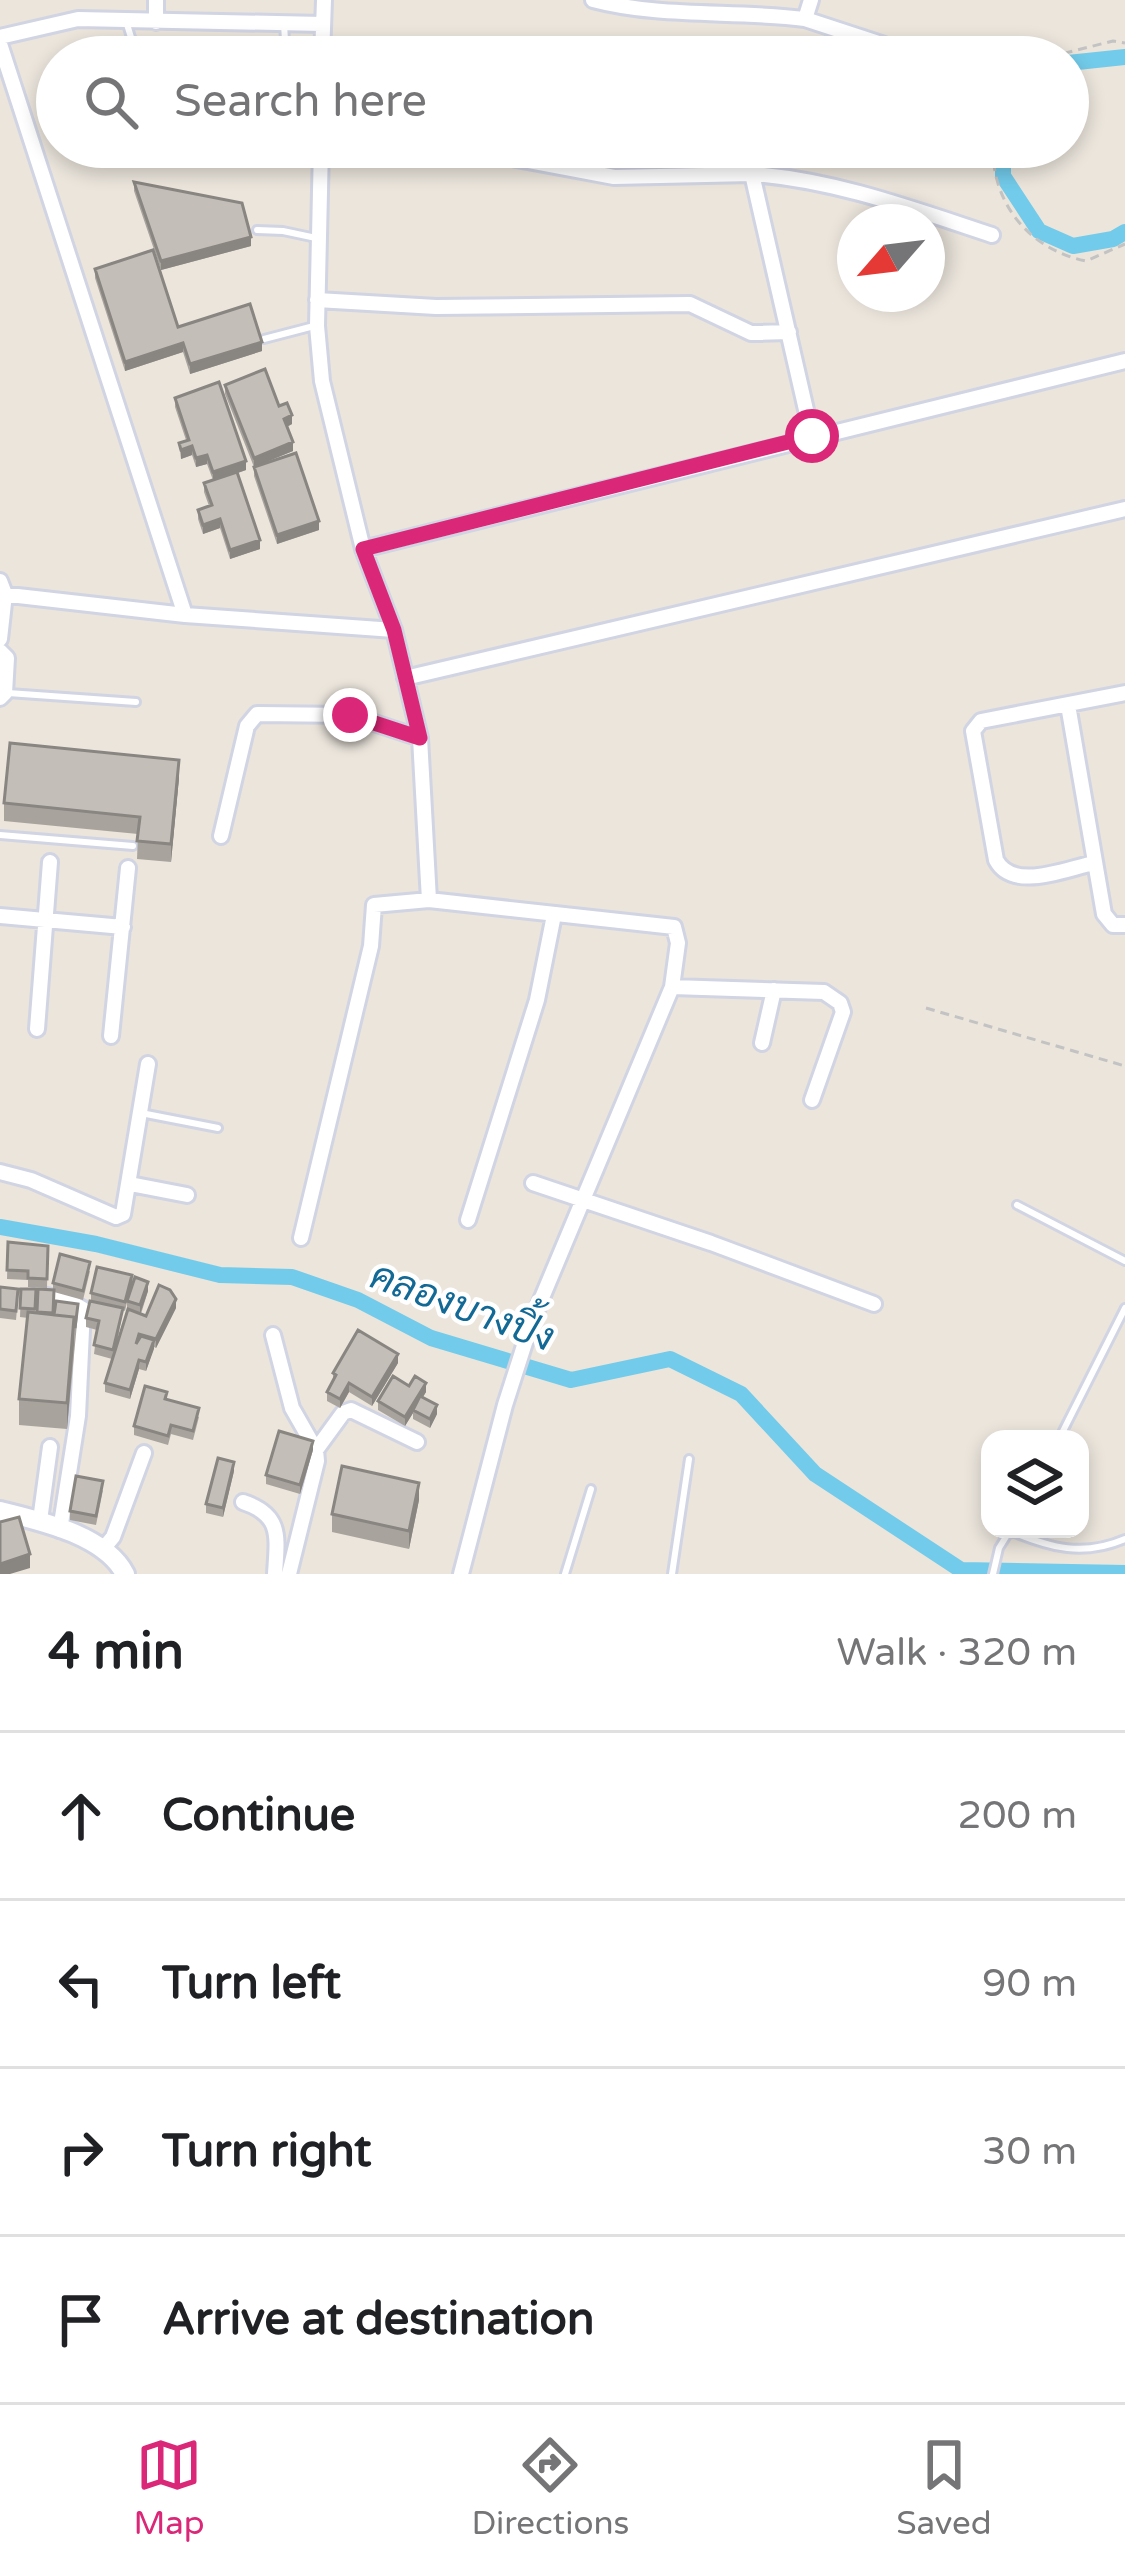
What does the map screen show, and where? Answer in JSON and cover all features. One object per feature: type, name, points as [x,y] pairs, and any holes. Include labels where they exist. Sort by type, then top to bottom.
[{"type":"street","points":[[156,0],[156,22]]},
{"type":"street","points":[[323,36],[324,0]]},
{"type":"street","points":[[593,0],[644,10],[805,19],[857,36]]},
{"type":"street","points":[[805,19],[812,0]]},
{"type":"street","points":[[36,153],[0,41],[57,21],[323,24]]},
{"type":"street","points":[[41,168],[185,615]]},
{"type":"street","points":[[321,168],[317,326],[322,381],[363,549],[394,630],[420,738],[429,900]]},
{"type":"street","points":[[566,168],[614,177],[792,177],[866,194],[992,235]]},
{"type":"street","points":[[752,174],[812,436]]},
{"type":"street","points":[[317,300],[458,308],[690,304],[751,333],[789,332]]},
{"type":"street","points":[[363,549],[1125,361]]},
{"type":"street","points":[[405,678],[1125,509]]},
{"type":"street","points":[[0,639],[2,589],[185,615],[394,630]]},
{"type":"street","points":[[0,651],[7,658],[2,696]]},
{"type":"street","points":[[1094,863],[1016,878],[1001,870],[995,860],[973,731],[981,722],[1125,693]]},
{"type":"street","points":[[1068,705],[1104,914],[1113,925],[1125,925]]},
{"type":"street","points":[[221,836],[247,726],[257,714],[350,715],[420,738]]},
{"type":"street","points":[[37,1029],[50,862]]},
{"type":"street","points":[[111,1036],[128,868]]},
{"type":"street","points":[[301,1238],[370,946],[371,910],[380,902],[429,900],[674,926],[678,944],[672,986],[531,1324],[461,1574]]},
{"type":"street","points":[[468,1220],[537,1000],[554,915]]},
{"type":"street","points":[[0,916],[122,927]]},
{"type":"street","points":[[672,986],[824,992],[840,1003],[843,1012],[812,1100]]},
{"type":"street","points":[[762,1043],[774,990]]},
{"type":"street","points":[[0,1172],[31,1180],[116,1217],[123,1214],[148,1064]]},
{"type":"street","points":[[533,1183],[874,1304]]},
{"type":"street","points":[[130,1184],[187,1195]]},
{"type":"street","points":[[25,1292],[69,1300],[83,1309],[78,1416],[60,1530]]},
{"type":"street","points":[[273,1335],[292,1408],[316,1450]]},
{"type":"street","points":[[289,1574],[313,1483],[316,1450],[343,1413],[351,1410],[417,1442]]},
{"type":"street","points":[[36,1520],[50,1447]]},
{"type":"street","points":[[103,1549],[113,1538],[144,1453]]},
{"type":"street","points":[[243,1502],[260,1507],[273,1522],[278,1536],[275,1574]]},
{"type":"street","points":[[0,1511],[36,1520],[103,1549],[125,1574]]},
{"type":"lane","points":[[126,21],[131,36]]},
{"type":"lane","points":[[284,24],[285,36]]},
{"type":"lane","points":[[257,230],[319,239]]},
{"type":"lane","points":[[264,339],[317,326]]},
{"type":"lane","points":[[2,696],[136,702]]},
{"type":"lane","points":[[0,835],[133,846]]},
{"type":"lane","points":[[141,1113],[218,1127]]},
{"type":"lane","points":[[1017,1205],[1125,1261]]},
{"type":"lane","points":[[1064,1430],[1125,1308]]},
{"type":"lane","points":[[672,1574],[688,1460]]},
{"type":"lane","points":[[565,1574],[591,1489]]},
{"type":"lane","points":[[993,1574],[1006,1538]]},
{"type":"lane","points":[[1029,1538],[1072,1551],[1104,1548],[1125,1539]]},
{"type":"path","points":[[1089,47],[1125,43]]},
{"type":"path","points":[[996,168],[1013,221],[1037,242],[1086,261],[1125,244]]},
{"type":"path","points":[[926,1008],[1125,1066]]},
{"type":"building","points":[[134,182],[242,203],[251,237],[161,261]]},
{"type":"building","points":[[153,250],[178,327],[250,304],[262,342],[190,364],[183,343],[125,362],[95,269]]},
{"type":"building","points":[[265,369],[279,406],[287,403],[292,415],[284,419],[293,442],[254,458],[225,385]]},
{"type":"building","points":[[219,382],[246,461],[213,472],[207,455],[196,458],[192,446],[181,450],[179,443],[189,440],[175,398]]},
{"type":"building","points":[[296,453],[319,521],[277,535],[254,467]]},
{"type":"building","points":[[237,472],[260,540],[230,550],[220,519],[203,525],[198,510],[212,505],[204,483]]},
{"type":"building","points":[[10,743],[179,760],[171,844],[137,841],[140,817],[4,803]]},
{"type":"building","points":[[8,1242],[48,1246],[47,1279],[28,1278],[28,1271],[7,1270]]},
{"type":"building","points":[[60,1254],[90,1262],[83,1291],[53,1283]]},
{"type":"building","points":[[97,1267],[132,1275],[125,1302],[91,1293]]},
{"type":"building","points":[[135,1277],[148,1282],[140,1305],[127,1301]]},
{"type":"building","points":[[159,1285],[176,1299],[156,1339],[139,1334],[136,1344],[141,1336],[154,1340],[146,1362],[139,1360],[130,1390],[105,1383],[128,1309],[146,1316]]},
{"type":"building","points":[[0,1287],[18,1289],[16,1311],[0,1309]]},
{"type":"building","points":[[21,1289],[36,1289],[35,1309],[20,1308]]},
{"type":"building","points":[[38,1289],[54,1290],[53,1313],[37,1312]]},
{"type":"building","points":[[56,1301],[78,1304],[75,1328],[74,1317],[54,1315]]},
{"type":"building","points":[[90,1301],[123,1308],[113,1350],[94,1345],[99,1321],[86,1318]]},
{"type":"building","points":[[28,1312],[74,1317],[67,1403],[19,1399]]},
{"type":"building","points":[[358,1330],[398,1354],[372,1397],[349,1383],[340,1399],[327,1392]]},
{"type":"building","points":[[393,1376],[409,1386],[415,1376],[426,1383],[405,1417],[378,1401]]},
{"type":"building","points":[[145,1386],[167,1392],[165,1399],[199,1408],[193,1431],[171,1425],[168,1436],[134,1426]]},
{"type":"building","points":[[420,1396],[437,1405],[430,1419],[413,1410]]},
{"type":"building","points":[[279,1431],[313,1441],[300,1485],[266,1475]]},
{"type":"building","points":[[218,1458],[234,1462],[223,1508],[206,1504]]},
{"type":"building","points":[[342,1466],[419,1483],[409,1531],[332,1514]]},
{"type":"building","points":[[76,1476],[103,1481],[96,1516],[70,1511]]},
{"type":"building","points":[[19,1517],[30,1554],[0,1564],[0,1522]]},
{"type":"waterway","points":[[1089,61],[1125,57]]},
{"type":"waterway","points":[[1003,168],[1003,176],[1039,231],[1073,246],[1113,239],[1125,232]]},
{"type":"waterway","name":"คลองบางปิ้ง","points":[[0,1227],[96,1244],[220,1275],[292,1277],[358,1300],[431,1338],[571,1380],[670,1359],[741,1394],[815,1474],[961,1570],[1125,1573]]},
{"type":"route","points":[[350,715],[420,738],[394,630],[363,549],[812,436]]}]
